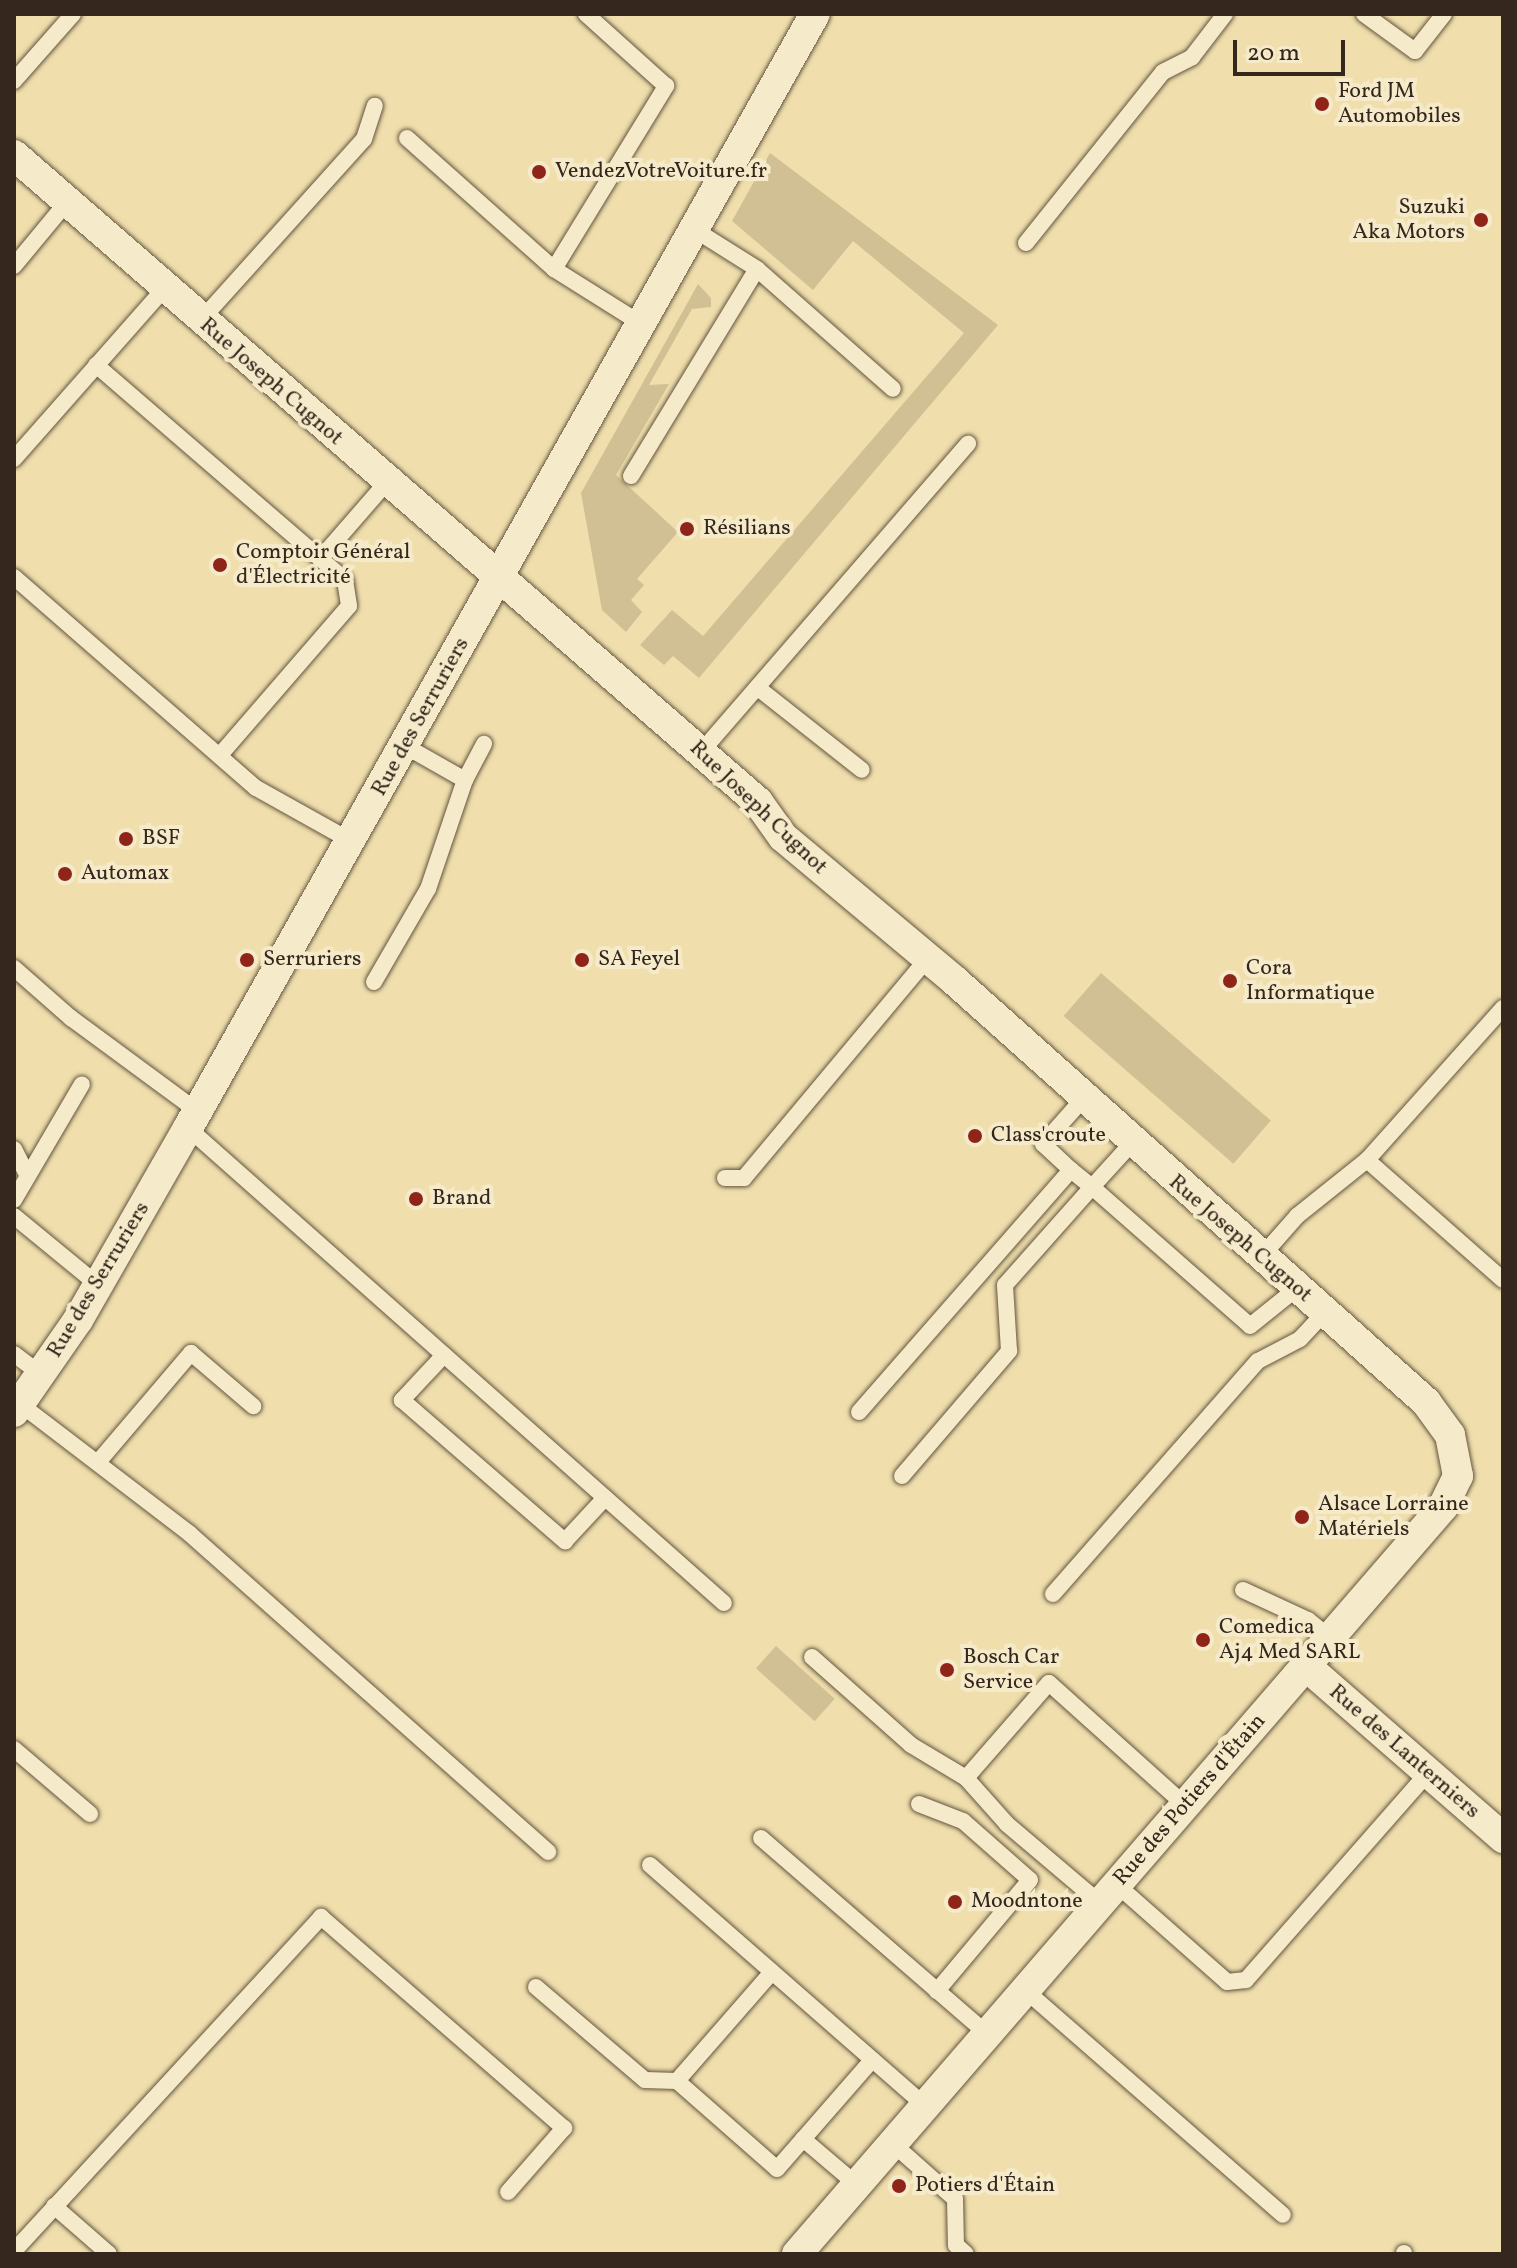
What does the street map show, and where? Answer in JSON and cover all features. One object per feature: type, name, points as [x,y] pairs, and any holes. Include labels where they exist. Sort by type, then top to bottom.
[{"type":"street","name":"Rue des Serruriers","points":[[17,1408],[42,1375],[98,1285],[193,1120],[815,14]]},
{"type":"street","name":"Rue Joseph Cugnot","points":[[14,155],[386,483],[758,802],[783,837],[927,959],[1131,1144],[1426,1402]]},
{"type":"street","name":"Rue des Potiers d'Étain","points":[[797,2254],[1443,1507],[1458,1476],[1450,1435],[1426,1402]]},
{"type":"street","name":"Rue des Lanterniers","points":[[1306,1666],[1503,1838]]},
{"type":"lane","points":[[14,81],[73,14]]},
{"type":"lane","points":[[554,269],[666,86],[586,14]]},
{"type":"lane","points":[[1026,243],[1163,72],[1192,57],[1225,14]]},
{"type":"lane","points":[[1364,14],[1415,51],[1444,14]]},
{"type":"lane","points":[[201,320],[364,139],[375,106]]},
{"type":"lane","points":[[407,138],[554,269],[640,323]]},
{"type":"lane","points":[[14,266],[67,202]]},
{"type":"lane","points":[[692,228],[757,269],[893,389]]},
{"type":"lane","points":[[631,476],[757,269]]},
{"type":"lane","points":[[14,459],[165,288]]},
{"type":"lane","points":[[96,365],[345,580],[349,606],[219,756]]},
{"type":"lane","points":[[701,752],[968,444]]},
{"type":"lane","points":[[320,559],[386,483]]},
{"type":"lane","points":[[14,577],[256,788],[351,841]]},
{"type":"lane","points":[[758,688],[862,770]]},
{"type":"lane","points":[[374,982],[428,889],[465,780],[484,744]]},
{"type":"lane","points":[[405,746],[465,780]]},
{"type":"lane","points":[[725,1178],[744,1178],[927,959]]},
{"type":"lane","points":[[14,968],[193,1120],[444,1355],[724,1603]]},
{"type":"lane","points":[[1261,1257],[1297,1216],[1367,1160],[1503,1008]]},
{"type":"lane","points":[[14,1200],[82,1084]]},
{"type":"lane","points":[[1082,1100],[1043,1144],[1071,1170],[1250,1326],[1296,1289]]},
{"type":"lane","points":[[902,1476],[1009,1351],[1005,1285],[1131,1144]]},
{"type":"lane","points":[[14,1149],[28,1176]]},
{"type":"lane","points":[[1367,1160],[1503,1280]]},
{"type":"lane","points":[[859,1412],[1071,1170]]},
{"type":"lane","points":[[14,1216],[98,1285]]},
{"type":"lane","points":[[1053,1594],[1258,1361],[1300,1339],[1324,1313]]},
{"type":"lane","points":[[99,1461],[191,1353],[253,1406]]},
{"type":"lane","points":[[14,1354],[42,1375]]},
{"type":"lane","points":[[444,1355],[402,1400],[565,1541],[605,1498]]},
{"type":"lane","points":[[17,1408],[99,1461],[190,1534],[548,1852]]},
{"type":"lane","points":[[1243,1590],[1308,1620],[1330,1638]]},
{"type":"lane","points":[[812,1657],[911,1745],[966,1778],[1007,1824],[1227,1982],[1246,1980],[1428,1773]]},
{"type":"lane","points":[[966,1778],[1049,1683],[1185,1805]]},
{"type":"lane","points":[[14,1749],[90,1814]]},
{"type":"lane","points":[[919,1804],[963,1821],[1030,1880],[937,1991]]},
{"type":"lane","points":[[761,1838],[987,2034]]},
{"type":"lane","points":[[650,1865],[925,2106]]},
{"type":"lane","points":[[14,2251],[321,1917],[564,2128],[508,2192]]},
{"type":"lane","points":[[677,2081],[772,1972]]},
{"type":"lane","points":[[536,1987],[645,2080],[677,2081],[777,2169],[872,2060]]},
{"type":"lane","points":[[1025,1990],[1283,2215]]},
{"type":"lane","points":[[803,2139],[857,2185]]},
{"type":"lane","points":[[892,2143],[955,2199],[956,2245],[966,2254]]},
{"type":"lane","points":[[54,2206],[109,2254]]},
{"type":"shaded area","points":[[770,153],[998,325],[699,678],[673,656],[664,665],[640,645],[672,610],[703,636],[964,333],[853,241],[813,290],[732,221]]},
{"type":"shaded area","points":[[698,284],[711,298],[711,307],[692,309],[649,385],[669,384],[616,475],[678,532],[637,579],[644,585],[631,600],[642,612],[626,632],[602,610],[581,493]]},
{"type":"shaded area","points":[[1101,973],[1271,1121],[1233,1164],[1064,1016]]},
{"type":"shaded area","points":[[776,1646],[835,1699],[815,1721],[756,1668]]},
{"type":"place","name":"Ford JM Automobiles","points":[[1322,104]]},
{"type":"place","name":"VendezVotreVoiture.fr","points":[[539,172]]},
{"type":"place","name":"Suzuki Aka Motors","points":[[1481,220]]},
{"type":"place","name":"Résilians","points":[[687,529]]},
{"type":"place","name":"Comptoir Général d'Électricité","points":[[220,565]]},
{"type":"place","name":"BSF","points":[[126,839]]},
{"type":"place","name":"Automax","points":[[65,874]]},
{"type":"place","name":"Serruriers","points":[[247,960]]},
{"type":"place","name":"SA Feyel","points":[[582,960]]},
{"type":"place","name":"Cora Informatique","points":[[1230,981]]},
{"type":"place","name":"Class'croute","points":[[975,1136]]},
{"type":"place","name":"Brand","points":[[416,1199]]},
{"type":"place","name":"Alsace Lorraine Matériels","points":[[1302,1517]]},
{"type":"place","name":"Comedica Aj4 Med SARL","points":[[1203,1640]]},
{"type":"place","name":"Bosch Car Service","points":[[947,1670]]},
{"type":"place","name":"Moodntone","points":[[955,1902]]},
{"type":"place","name":"Potiers d'Étain","points":[[899,2186]]}]
